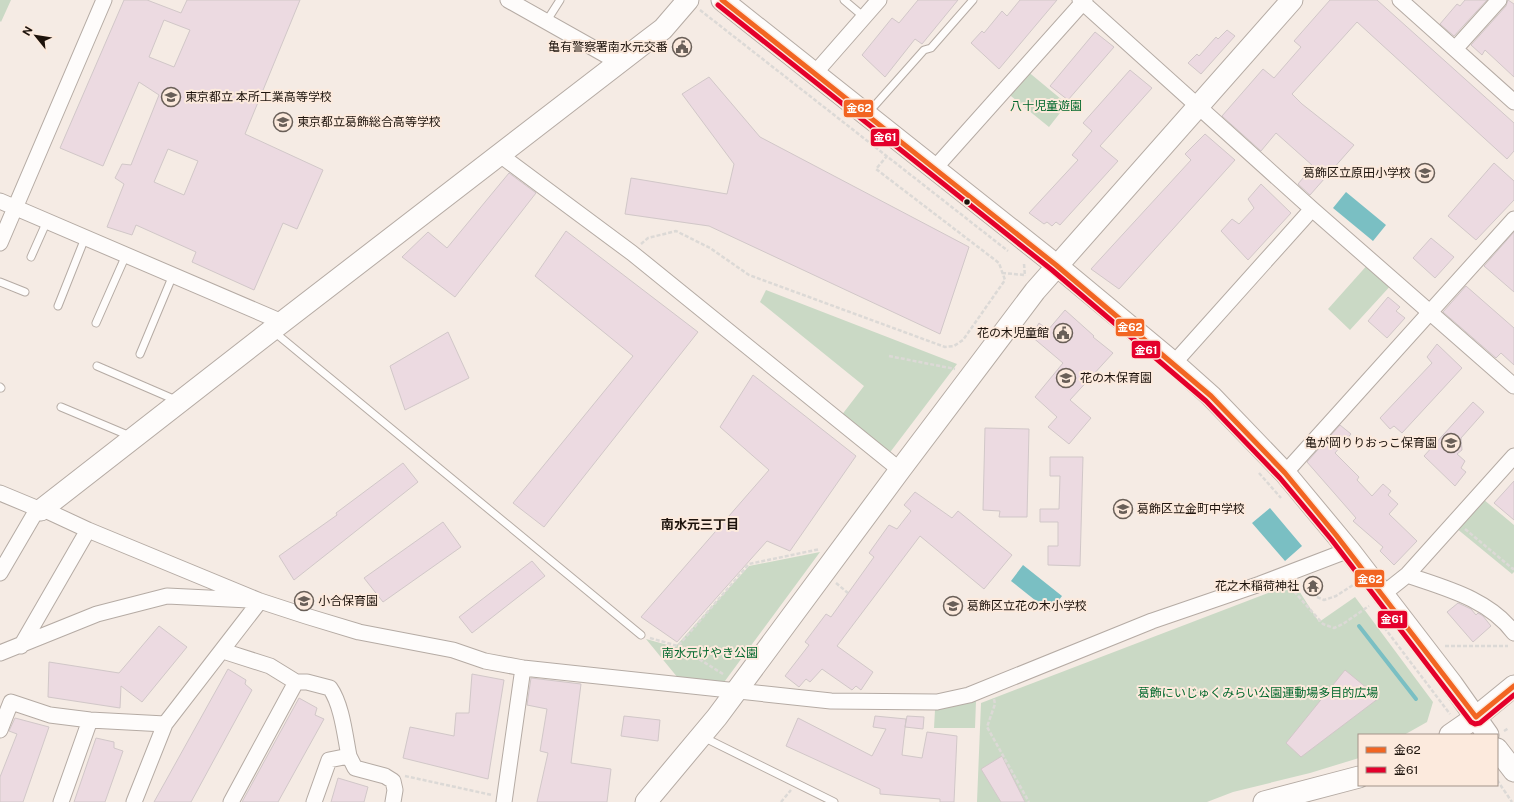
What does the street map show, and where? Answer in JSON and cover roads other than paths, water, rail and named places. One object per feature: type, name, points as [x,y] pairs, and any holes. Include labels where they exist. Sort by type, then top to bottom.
[{"type":"street","points":[[0,243],[104,0]]},
{"type":"street","points":[[508,0],[620,63]]},
{"type":"street","points":[[722,0],[1056,265],[1174,363],[1211,396],[1285,474],[1349,550],[1372,600],[1476,717],[1487,734]]},
{"type":"street","points":[[815,73],[879,0]]},
{"type":"street","points":[[646,802],[701,737],[900,470],[1056,265],[1292,0]]},
{"type":"street","points":[[1400,0],[1514,102]]},
{"type":"street","points":[[1455,49],[1499,0]]},
{"type":"street","points":[[934,169],[1083,1],[1312,209],[1432,312],[1514,386]]},
{"type":"street","points":[[0,573],[5,554],[40,509],[620,63],[663,29],[692,3]]},
{"type":"street","points":[[500,155],[632,253],[900,470]]},
{"type":"street","points":[[0,201],[173,275],[277,326]]},
{"type":"street","points":[[1174,363],[1312,209]]},
{"type":"street","points":[[1285,474],[1514,219]]},
{"type":"street","points":[[1372,600],[1407,575],[1514,456]]},
{"type":"street","points":[[1,497],[45,510],[88,530],[260,601],[359,632],[452,650],[485,661],[523,668],[831,702],[938,702],[991,687],[1152,621],[1280,577],[1349,550]]},
{"type":"street","points":[[21,646],[88,530]]},
{"type":"street","points":[[1407,575],[1462,593],[1487,608],[1507,624],[1514,634]]},
{"type":"street","points":[[0,653],[21,646],[97,614],[167,596],[260,601]]},
{"type":"street","points":[[134,802],[165,724],[260,601]]},
{"type":"street","points":[[223,650],[270,666],[296,682],[307,682],[330,688],[334,693],[343,725],[349,756],[355,768],[384,776],[393,781],[395,790],[393,802]]},
{"type":"street","points":[[504,800],[523,668]]},
{"type":"street","points":[[231,802],[296,682]]},
{"type":"street","points":[[1451,726],[1476,717],[1514,686]]},
{"type":"street","points":[[0,730],[11,702],[50,715],[90,720],[165,724]]},
{"type":"street","points":[[61,802],[90,720]]},
{"type":"street","points":[[1498,750],[1514,771]]},
{"type":"street","points":[[314,802],[329,760],[349,756]]},
{"type":"street","points":[[1264,802],[1358,777]]},
{"type":"lane","points":[[546,22],[560,0]]},
{"type":"lane","points":[[844,0],[864,17]]},
{"type":"lane","points":[[866,114],[924,50],[931,48],[973,0]]},
{"type":"lane","points":[[31,257],[47,221]]},
{"type":"lane","points":[[58,306],[86,238]]},
{"type":"lane","points":[[96,323],[126,255]]},
{"type":"lane","points":[[140,354],[173,275]]},
{"type":"lane","points":[[0,282],[25,292]]},
{"type":"lane","points":[[277,326],[642,635]]},
{"type":"lane","points":[[97,366],[180,402]]},
{"type":"lane","points":[[60,407],[132,437]]},
{"type":"lane","points":[[701,737],[834,802]]},
{"type":"water","points":[[1346,192],[1386,225],[1373,241],[1333,208]]},
{"type":"water","points":[[1270,508],[1302,546],[1285,561],[1252,523]]},
{"type":"water","points":[[1023,565],[1062,596],[1050,612],[1011,581]]},
{"type":"waterway","points":[[1359,626],[1416,699]]},
{"type":"place","name":"亀有警察署南水元交番","points":[[682,47]]},
{"type":"place","name":"東京都立 本所工業高等学校","points":[[171,97]]},
{"type":"place","name":"東京都立葛飾総合高等学校","points":[[283,122]]},
{"type":"place","name":"葛飾区立原田小学校","points":[[1425,173]]},
{"type":"place","name":"花の木児童館","points":[[1063,333]]},
{"type":"place","name":"花の木保育園","points":[[1066,378]]},
{"type":"place","name":"亀が岡りりおっこ保育園","points":[[1451,443]]},
{"type":"place","name":"葛飾区立金町中学校","points":[[1123,509]]},
{"type":"place","name":"花之木稲荷神社","points":[[1313,586]]},
{"type":"place","name":"小合保育園","points":[[304,601]]},
{"type":"place","name":"葛飾区立花の木小学校","points":[[953,606]]},
{"type":"district","name":"南水元三丁目","points":[[700,524]]},
{"type":"park label","name":"八十児童遊園","points":[[1046,106]]},
{"type":"park label","name":"南水元けやき公園","points":[[710,653]]},
{"type":"park label","name":"葛飾にいじゅくみらい公園運動場多目的広場","points":[[1258,693]]}]
